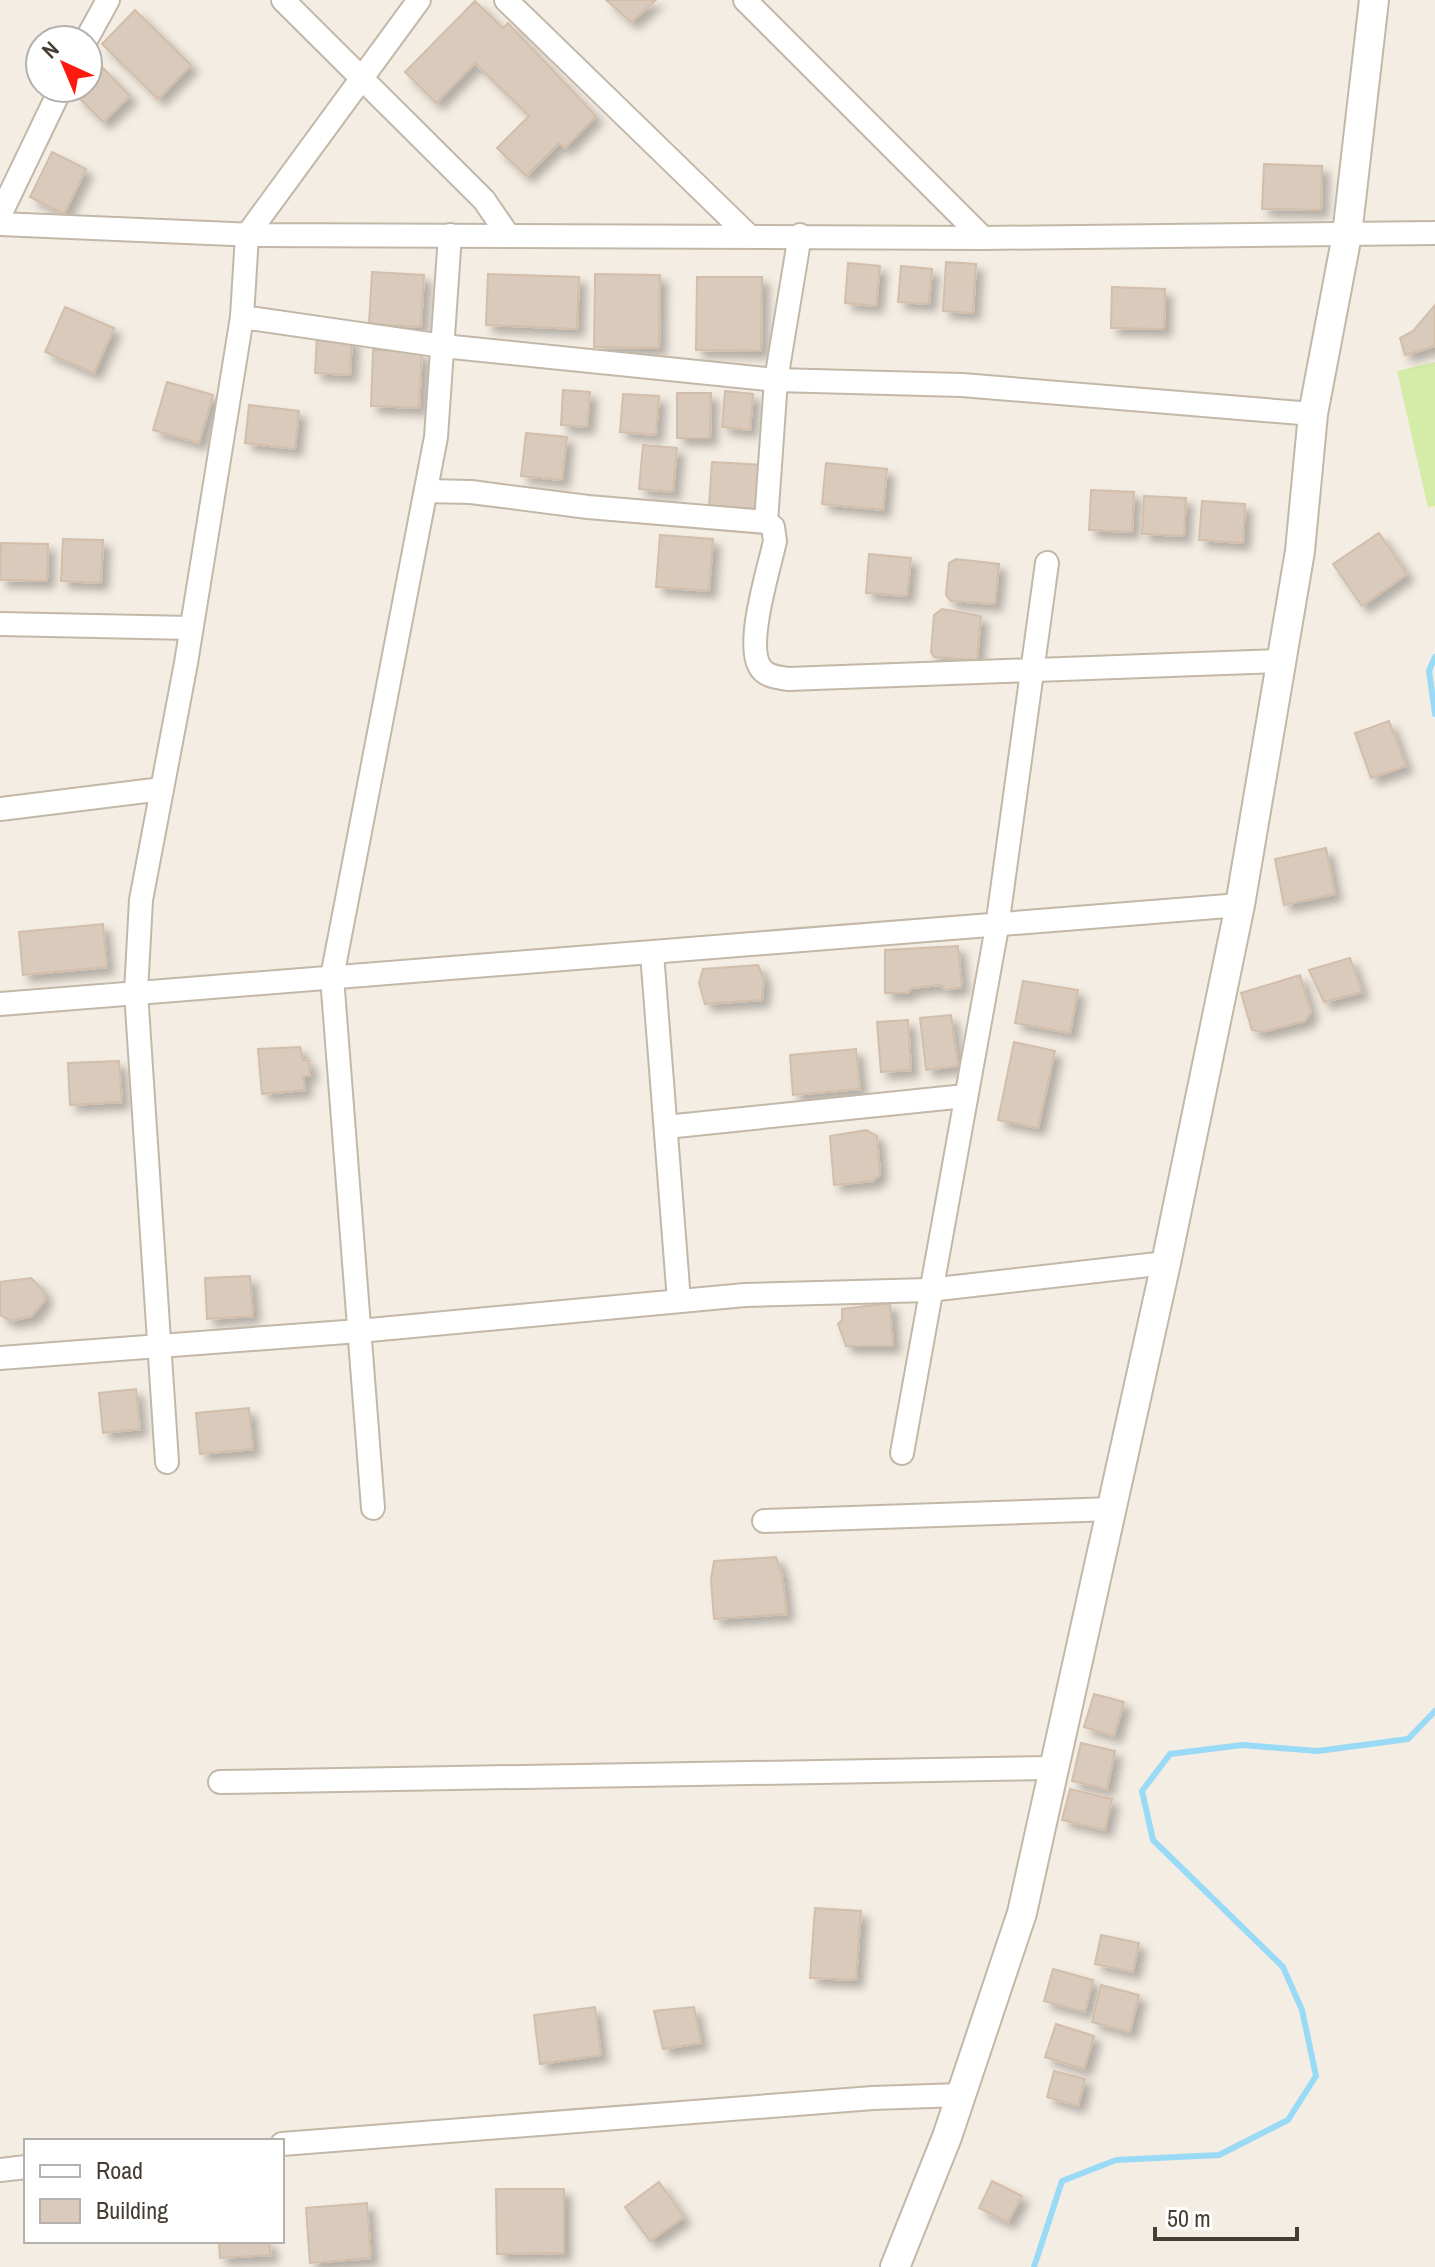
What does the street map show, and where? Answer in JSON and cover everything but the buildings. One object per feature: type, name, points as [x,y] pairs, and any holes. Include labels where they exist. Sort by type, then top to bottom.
[{"type":"street","points":[[95,24],[108,0]]},
{"type":"street","points":[[283,0],[484,200],[508,235]]},
{"type":"street","points":[[167,1462],[136,992],[141,900],[191,628],[242,317],[247,235],[419,0]]},
{"type":"street","points":[[506,0],[748,235]]},
{"type":"street","points":[[745,0],[983,238]]},
{"type":"street","points":[[895,2267],[961,2095],[1022,1913],[1166,1263],[1240,905],[1300,551],[1313,414],[1347,235],[1374,0]]},
{"type":"street","points":[[0,215],[53,104]]},
{"type":"street","points":[[0,224],[247,235],[983,238],[1435,233]]},
{"type":"street","points":[[373,1508],[332,977],[436,437],[450,235]]},
{"type":"street","points":[[766,522],[776,380],[800,235]]},
{"type":"street","points":[[242,317],[443,346],[776,380],[962,385],[1313,414]]},
{"type":"street","points":[[426,491],[471,492],[588,507],[766,522],[773,527],[775,541],[754,645],[758,665],[767,675],[788,679],[1030,673],[1281,661]]},
{"type":"street","points":[[902,1453],[929,1290],[997,927],[1047,563]]},
{"type":"street","points":[[0,624],[191,628]]},
{"type":"street","points":[[0,809],[162,789]]},
{"type":"street","points":[[0,1004],[997,927],[1240,905]]},
{"type":"street","points":[[652,953],[679,1301]]},
{"type":"street","points":[[666,1127],[965,1096]]},
{"type":"street","points":[[0,1358],[359,1331],[745,1295],[929,1290],[1166,1263]]},
{"type":"street","points":[[764,1521],[1113,1509]]},
{"type":"street","points":[[220,1782],[1052,1768]]},
{"type":"street","points":[[284,2144],[873,2098],[961,2095]]},
{"type":"street","points":[[0,2170],[24,2167]]},
{"type":"green space","points":[[1435,362],[1435,506],[1428,508],[1397,371]]},
{"type":"waterway","points":[[1435,657],[1429,671],[1435,714]]},
{"type":"waterway","points":[[1034,2267],[1062,2181],[1116,2160],[1219,2155],[1288,2120],[1316,2076],[1302,2010],[1283,1967],[1153,1840],[1142,1791],[1170,1754],[1242,1745],[1318,1751],[1408,1739],[1435,1711]]}]
